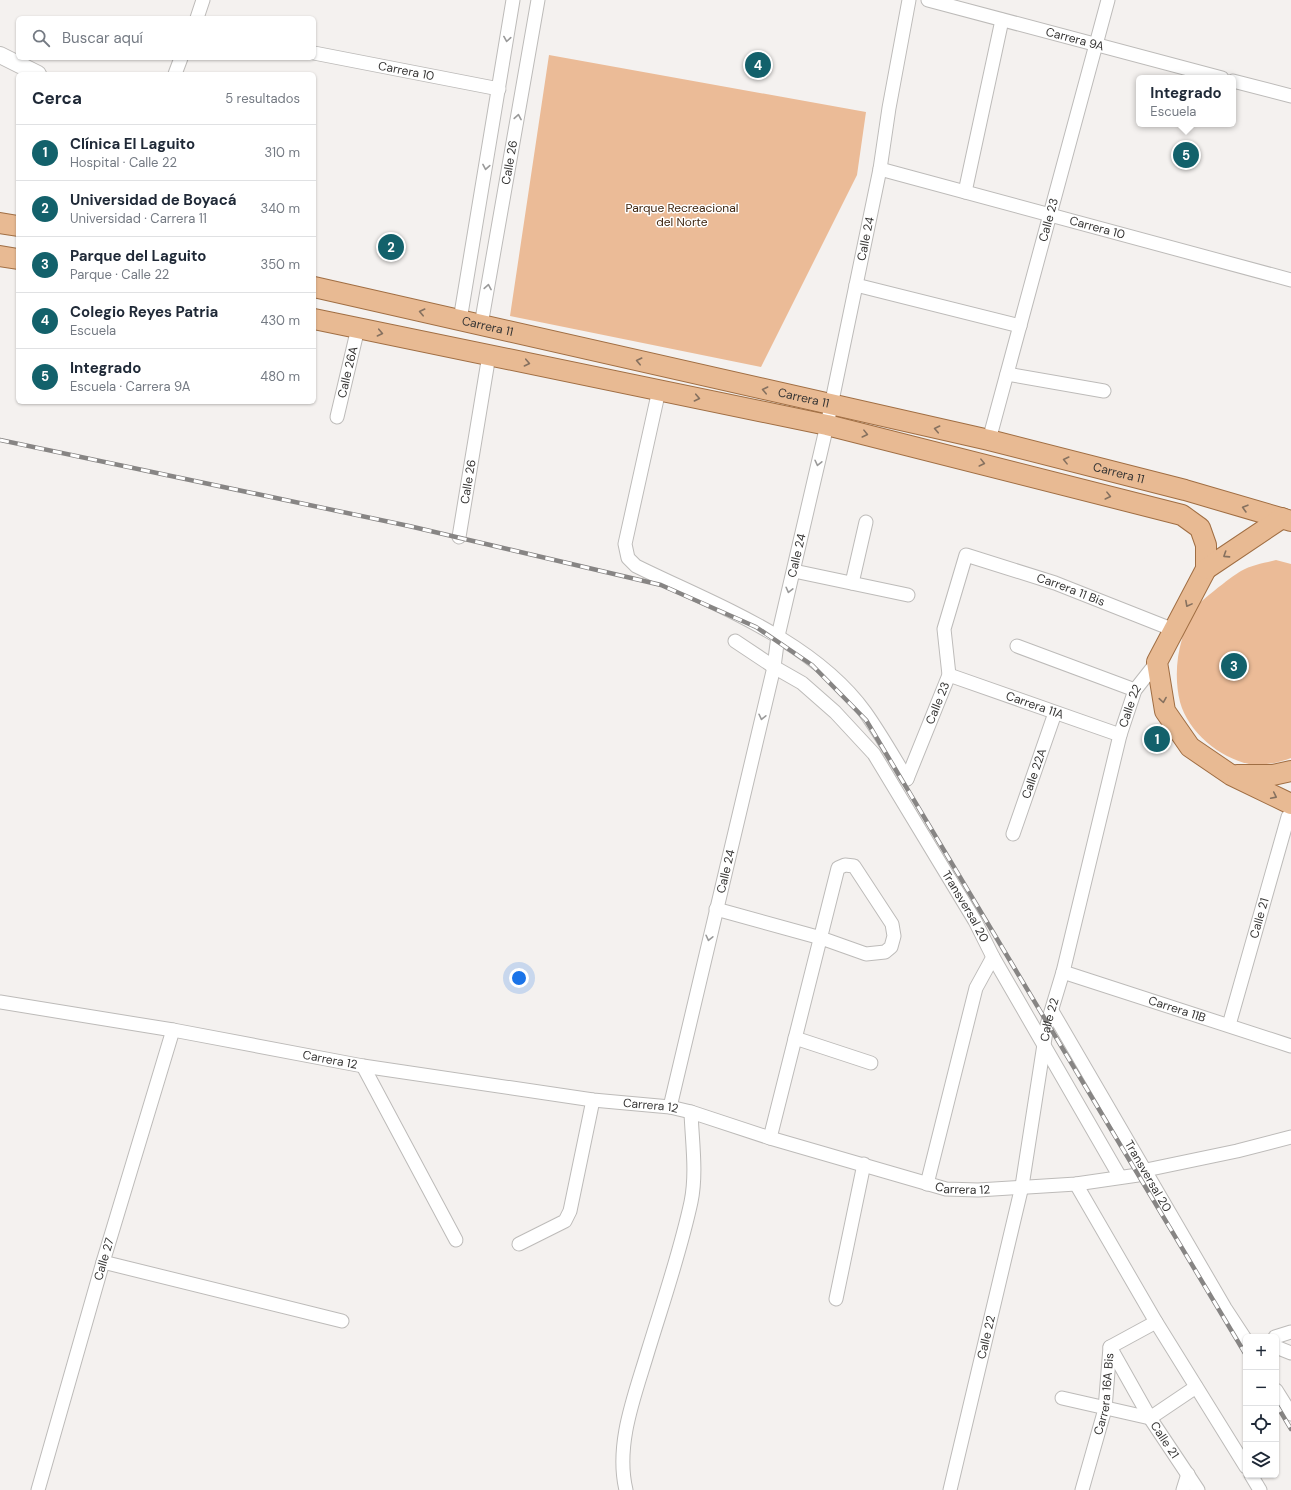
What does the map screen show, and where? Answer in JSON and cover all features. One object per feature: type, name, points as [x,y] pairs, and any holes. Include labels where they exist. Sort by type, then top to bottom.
[{"type":"main road","points":[[0,223],[16,226]]},
{"type":"main road","points":[[0,256],[16,259]]},
{"type":"main road","name":"Carrera 11","points":[[316,287],[989,440],[1185,490],[1287,520]]},
{"type":"main road","name":"Carrera 11","points":[[316,319],[827,425],[1182,515],[1200,528],[1206,545],[1206,569]]},
{"type":"main road","points":[[1206,569],[1287,520]]},
{"type":"main road","name":"Calle 22","points":[[1157,662],[1206,569]]},
{"type":"main road","points":[[1157,662],[1165,711],[1190,747],[1231,775],[1291,804]]},
{"type":"main road","points":[[1231,775],[1273,775],[1291,771]]},
{"type":"street","points":[[198,16],[204,0]]},
{"type":"street","name":"Calle 26","points":[[460,320],[499,89],[512,0]]},
{"type":"street","name":"Calle 26","points":[[481,325],[538,0]]},
{"type":"street","name":"Calle 24","points":[[670,1107],[774,667],[778,636],[827,425],[880,169],[889,108],[909,0]]},
{"type":"street","name":"Carrera 9A","points":[[928,0],[1211,75]]},
{"type":"street","name":"Calle 23","points":[[989,440],[1108,0]]},
{"type":"street","points":[[965,192],[1002,20]]},
{"type":"street","name":"Carrera 10","points":[[316,53],[499,89]]},
{"type":"street","points":[[0,55],[34,72]]},
{"type":"street","points":[[176,72],[181,60]]},
{"type":"street","points":[[1236,82],[1291,96]]},
{"type":"street","name":"Carrera 10","points":[[880,169],[1291,280]]},
{"type":"street","points":[[856,285],[1020,326]]},
{"type":"street","name":"Calle 26A","points":[[337,417],[358,328]]},
{"type":"street","name":"Calle 26","points":[[459,537],[489,355]]},
{"type":"street","points":[[1007,374],[1104,391]]},
{"type":"street","points":[[659,390],[624,544],[628,558],[636,566],[778,636]]},
{"type":"street","points":[[852,583],[866,522]]},
{"type":"street","name":"Calle 23","points":[[778,636],[835,679],[865,711],[907,779],[949,674],[944,629],[966,555]]},
{"type":"street","name":"Carrera 11 Bis","points":[[966,555],[1055,583],[1174,630]]},
{"type":"street","points":[[794,571],[908,595]]},
{"type":"street","points":[[735,641],[774,667]]},
{"type":"street","points":[[1017,646],[1135,690]]},
{"type":"street","name":"Calle 22","points":[[950,1490],[1022,1186],[1052,1011],[1063,972],[1120,735],[1135,690],[1157,662]]},
{"type":"street","name":"Transversal 20","points":[[774,667],[802,683],[835,712],[874,754],[975,921],[993,957],[1120,1177]]},
{"type":"street","name":"Carrera 11A","points":[[949,674],[1120,735]]},
{"type":"street","name":"Calle 22A","points":[[1013,834],[1055,713]]},
{"type":"street","name":"Calle 21","points":[[1229,1025],[1288,817],[1291,813]]},
{"type":"street","points":[[716,909],[821,938],[866,954],[886,952],[891,947],[894,936],[892,924],[854,866],[846,865],[838,868],[821,938],[770,1138]]},
{"type":"street","points":[[926,1184],[976,988],[993,957]]},
{"type":"street","name":"Carrera 11B","points":[[1063,972],[1291,1046]]},
{"type":"street","name":"Carrera 12","points":[[0,1002],[173,1030],[363,1066],[593,1100],[670,1107],[691,1112],[770,1138],[946,1189],[978,1190],[1022,1186],[1076,1184],[1138,1175],[1146,1170],[1237,1151],[1291,1137]]},
{"type":"street","name":"Transversal 20","points":[[1052,1011],[1225,1308],[1243,1335]]},
{"type":"street","name":"Calle 27","points":[[38,1490],[102,1262],[173,1030]]},
{"type":"street","points":[[795,1038],[871,1063]]},
{"type":"street","points":[[363,1066],[456,1240]]},
{"type":"street","points":[[519,1244],[564,1221],[570,1211],[593,1100]]},
{"type":"street","points":[[626,1490],[623,1476],[625,1438],[636,1390],[679,1250],[691,1202],[694,1183],[691,1112]]},
{"type":"street","points":[[836,1299],[864,1164]]},
{"type":"street","points":[[1076,1184],[1156,1322],[1243,1462]]},
{"type":"street","points":[[102,1262],[342,1321]]},
{"type":"street","name":"Carrera 16A Bis","points":[[1082,1490],[1105,1409],[1110,1347],[1156,1322]]},
{"type":"street","points":[[1110,1347],[1150,1418]]},
{"type":"street","points":[[1279,1348],[1291,1353]]},
{"type":"street","name":"Calle 21","points":[[1196,1387],[1150,1418],[1198,1490]]},
{"type":"street","points":[[1279,1395],[1291,1414]]},
{"type":"street","points":[[1062,1398],[1150,1418]]},
{"type":"street","points":[[1183,1490],[1188,1474]]},
{"type":"street","points":[[1253,1478],[1260,1490]]},
{"type":"green space","name":"Parque Recreacional del Norte","points":[[549,55],[866,112],[857,175],[761,367],[510,316]]},
{"type":"green space","points":[[1276,560],[1291,564],[1291,758],[1270,764],[1249,764],[1238,761],[1217,750],[1190,724],[1184,713],[1178,694],[1178,654],[1188,616],[1193,609],[1241,571]]},
{"type":"railway","points":[[0,440],[409,526],[661,585],[756,627],[812,665],[866,720],[1243,1350]]},
{"type":"railway","points":[[1277,1406],[1291,1429]]},
{"type":"place","name":"Colegio Reyes Patria","points":[[758,65]]},
{"type":"place","name":"Integrado","points":[[1186,155]]},
{"type":"place","name":"Universidad de Boyacá","points":[[391,247]]},
{"type":"place","name":"Parque del Laguito","points":[[1234,666]]},
{"type":"place","name":"Clínica El Laguito","points":[[1157,739]]}]
